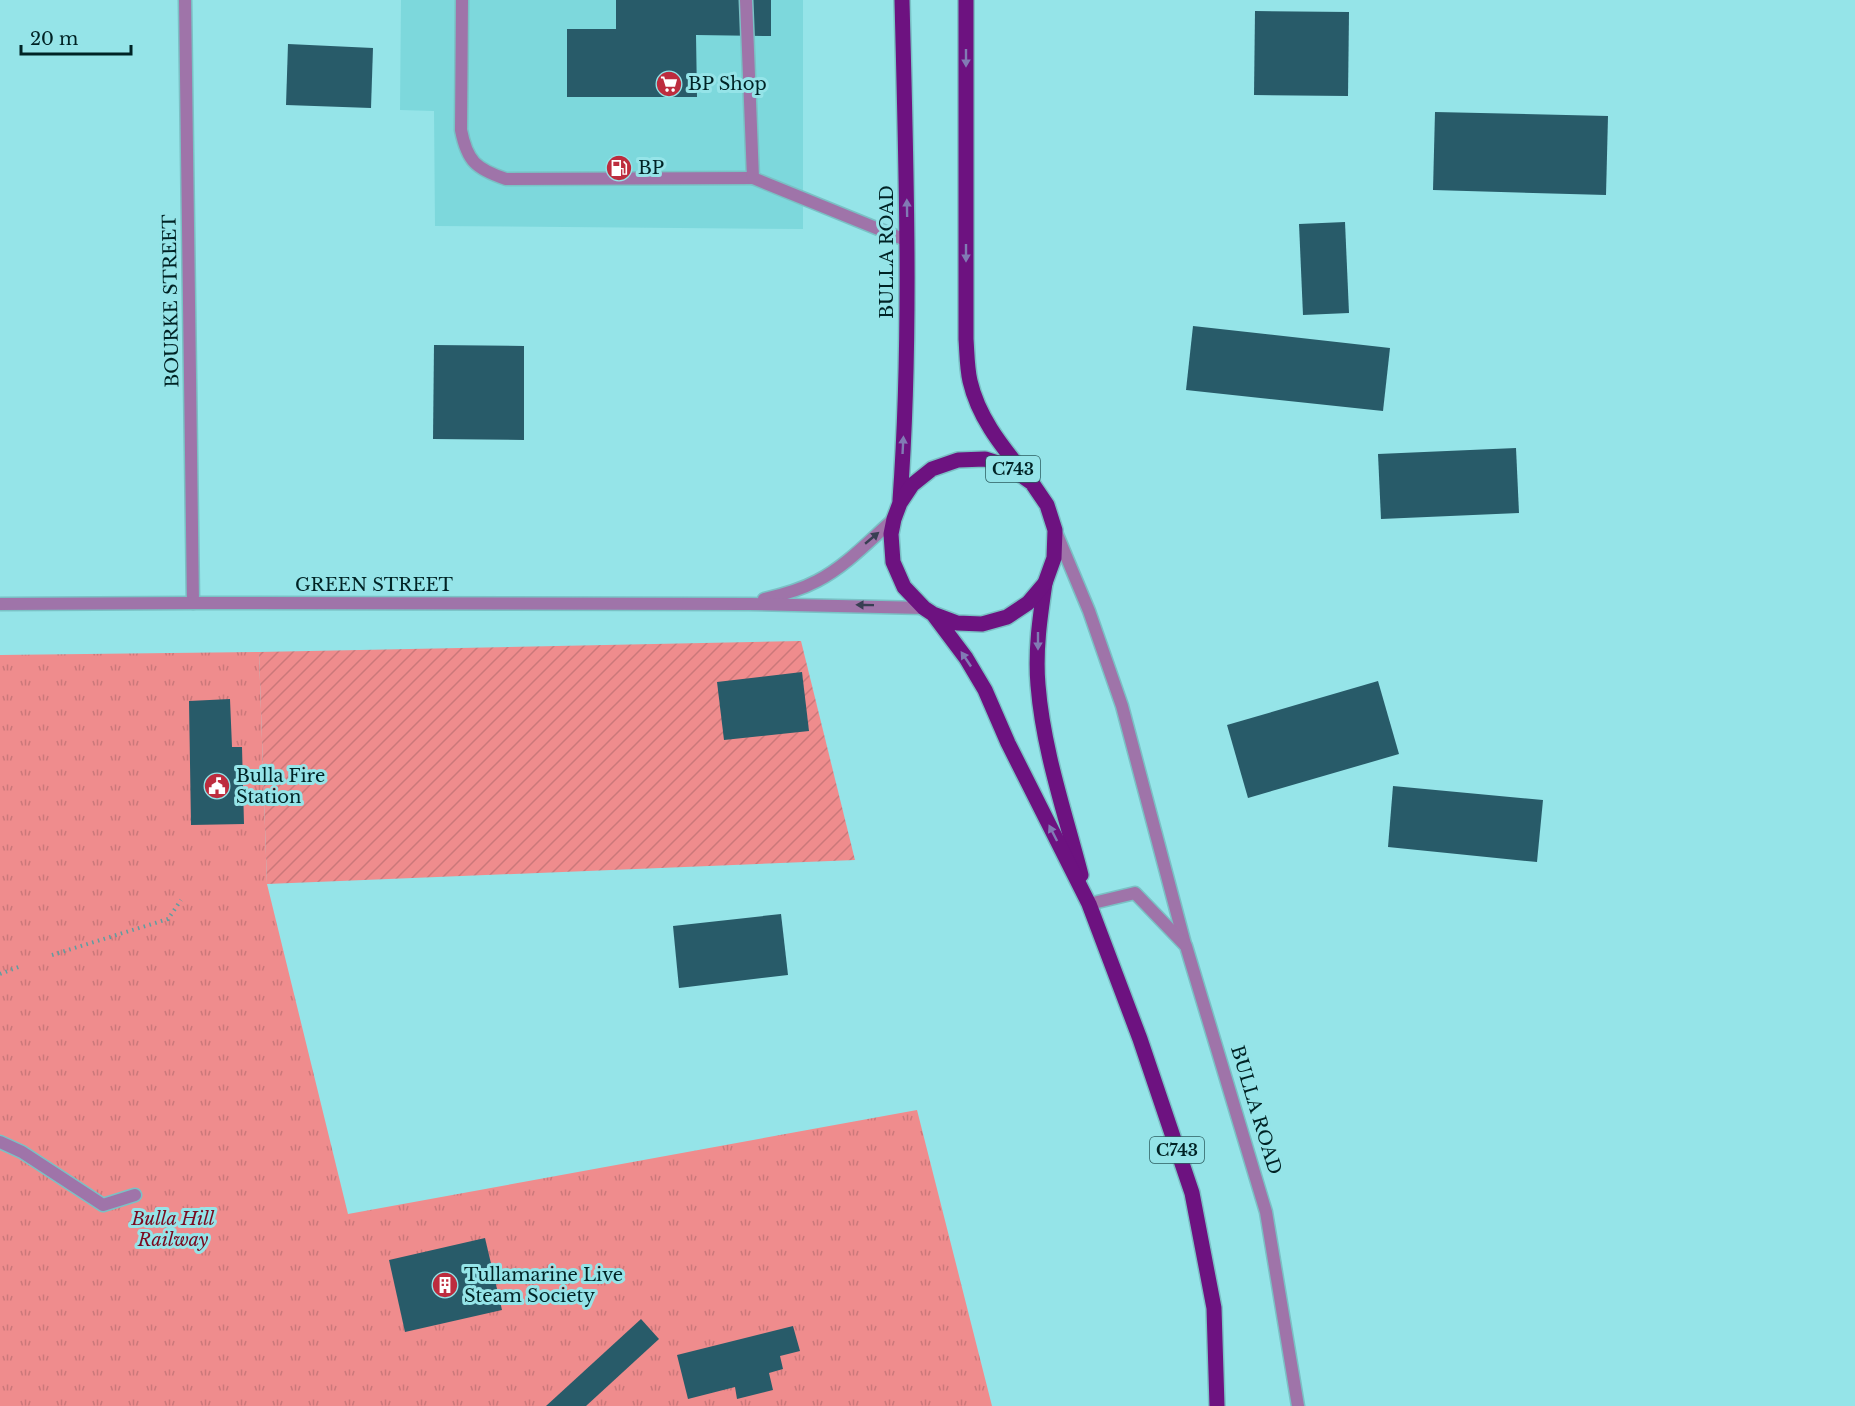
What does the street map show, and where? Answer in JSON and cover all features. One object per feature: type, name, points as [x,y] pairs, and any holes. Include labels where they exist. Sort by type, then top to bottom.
[{"type":"main road","name":"BULLA ROAD","points":[[900,503],[906,369],[908,241],[902,0]]},
{"type":"main road","name":"C743","points":[[966,0],[966,339],[970,381],[980,409],[997,441],[1047,505],[1055,530],[1054,558],[1045,583],[1038,632],[1038,685],[1049,751],[1089,904],[1140,1040],[1192,1193],[1214,1308],[1217,1406]]},
{"type":"main road","name":"C743","points":[[1032,483],[1010,467],[985,459],[958,460],[932,469],[912,485],[900,503],[891,534],[893,562],[904,587],[928,611],[966,658],[985,690],[1008,743],[1089,904]]},
{"type":"main road","name":"C743","points":[[928,611],[957,623],[982,624],[1007,617],[1028,603],[1045,583]]},
{"type":"street","name":"BOURKE STREET","points":[[185,0],[193,603]]},
{"type":"street","points":[[462,0],[461,130],[465,151],[477,166],[487,173],[506,179],[753,178],[908,241]]},
{"type":"street","points":[[746,0],[753,178]]},
{"type":"street","name":"GREEN STREET","points":[[748,604],[791,592],[818,581],[840,566],[894,519]]},
{"type":"street","points":[[1055,530],[1089,611],[1122,706],[1186,946]]},
{"type":"street","name":"GREEN STREET","points":[[0,604],[748,604],[928,611]]},
{"type":"street","name":"BULLA ROAD","points":[[1089,904],[1135,893],[1186,946],[1266,1212],[1298,1406]]},
{"type":"street","points":[[0,1142],[22,1152],[103,1205],[135,1195]]},
{"type":"path","points":[[52,955],[168,919],[181,900]]},
{"type":"path","points":[[0,974],[21,966]]},
{"type":"shaded area","name":"BP","points":[[401,0],[803,0],[803,229],[435,226],[434,111],[400,110]]},
{"type":"green space","points":[[801,641],[855,860],[267,884],[259,652]]},
{"type":"green space","name":"Bulla Hill Railway","points":[[259,652],[267,884],[348,1214],[917,1110],[992,1406],[0,1406],[0,655]]},
{"type":"building","points":[[616,0],[771,0],[771,36],[696,35],[697,97],[567,97],[567,29],[616,29]]},
{"type":"building","points":[[1255,11],[1349,12],[1348,96],[1254,95]]},
{"type":"building","points":[[288,44],[373,48],[371,108],[286,105]]},
{"type":"building","points":[[1435,112],[1608,116],[1606,195],[1433,190]]},
{"type":"building","points":[[1345,222],[1349,313],[1303,315],[1299,224]]},
{"type":"building","points":[[1193,326],[1390,348],[1383,411],[1186,390]]},
{"type":"building","points":[[434,345],[524,346],[524,440],[433,439]]},
{"type":"building","points":[[1516,448],[1519,513],[1381,519],[1378,454]]},
{"type":"building","points":[[802,672],[809,731],[724,740],[717,682]]},
{"type":"building","points":[[1378,681],[1399,754],[1248,798],[1227,725]]},
{"type":"building","name":"Bulla Fire Station","points":[[230,699],[232,747],[242,747],[244,824],[191,825],[189,701]]},
{"type":"building","points":[[1393,786],[1543,800],[1537,862],[1388,847]]},
{"type":"building","points":[[781,914],[788,975],[679,988],[673,926]]},
{"type":"building","name":"Tullamarine Live Steam Society","points":[[485,1238],[502,1310],[405,1332],[389,1260]]},
{"type":"building","points":[[641,1319],[659,1339],[586,1406],[546,1406]]},
{"type":"building","points":[[793,1326],[800,1351],[780,1356],[783,1369],[769,1373],[773,1390],[737,1399],[735,1387],[688,1399],[677,1355]]},
{"type":"place","name":"BP Shop","points":[[669,84]]},
{"type":"place","name":"BP","points":[[619,168]]},
{"type":"place","name":"Bulla Fire Station","points":[[217,786]]},
{"type":"place","name":"Tullamarine Live Steam Society","points":[[445,1285]]}]
